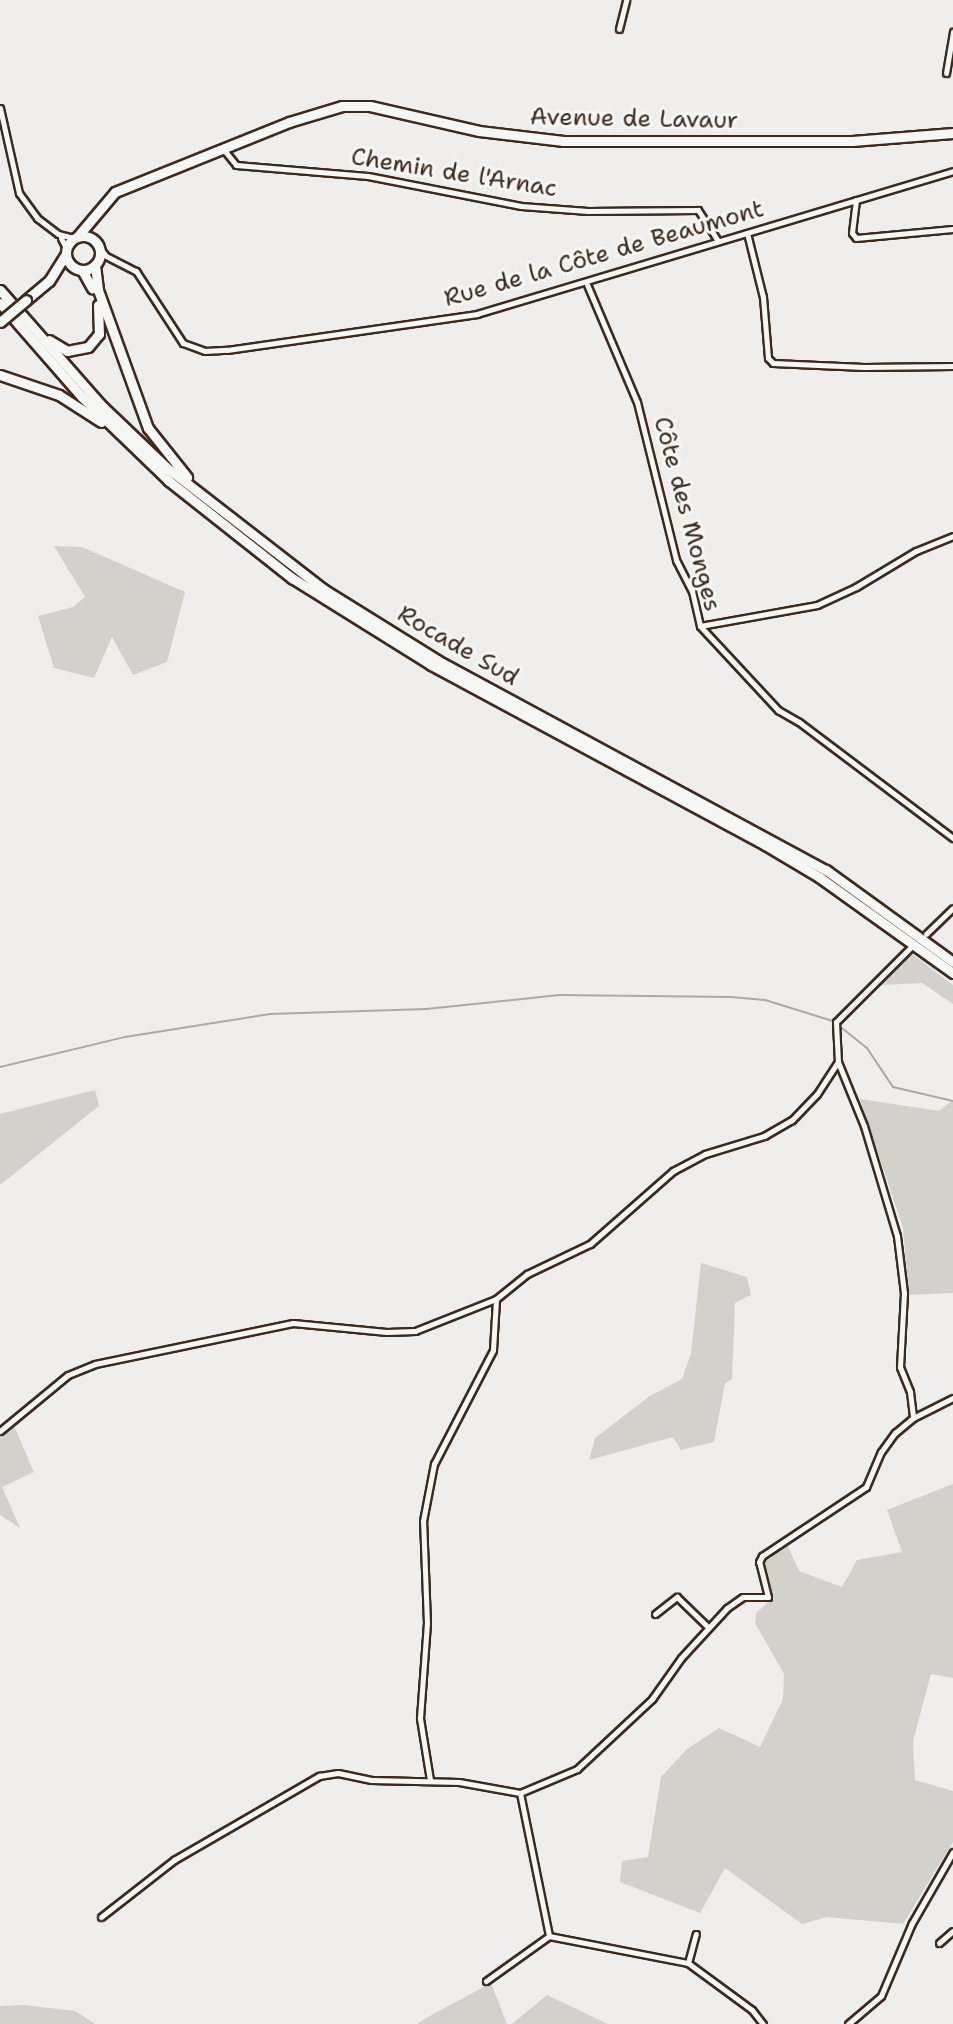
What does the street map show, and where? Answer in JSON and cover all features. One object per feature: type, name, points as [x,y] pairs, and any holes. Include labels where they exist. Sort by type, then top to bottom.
[{"type":"main road","name":"Avenue de Lavaur","points":[[49,281],[66,251],[115,192],[314,113],[342,106],[370,106],[479,131],[563,141],[852,141],[953,133]]},
{"type":"main road","points":[[101,207],[96,244],[98,290],[148,428],[181,471],[221,511]]},
{"type":"main road","points":[[76,238],[96,244]]},
{"type":"main road","points":[[26,321],[55,346],[78,351],[88,347],[99,334],[101,315],[94,291],[66,251]]},
{"type":"main road","points":[[0,322],[49,281],[96,264]]},
{"type":"main road","name":"Rocade Sud","points":[[0,290],[100,404],[166,467],[323,589],[424,652],[798,854],[953,962]]},
{"type":"main road","name":"Rocade Sud","points":[[0,303],[82,397],[135,448],[229,531],[361,624],[765,845],[819,877],[953,973]]},
{"type":"main road","points":[[0,375],[69,400],[135,448]]},
{"type":"street","points":[[619,29],[626,0]]},
{"type":"street","points":[[946,73],[953,32]]},
{"type":"street","points":[[0,108],[19,193],[37,218],[58,234],[76,238]]},
{"type":"street","name":"Chemin de l'Arnac","points":[[223,148],[236,165],[368,176],[521,206],[588,211],[698,210],[718,241]]},
{"type":"street","name":"Rue de la Côte de Beaumont","points":[[96,244],[111,259],[136,271],[183,343],[205,351],[477,314],[953,171]]},
{"type":"street","points":[[856,200],[852,233],[856,238],[953,229]]},
{"type":"street","points":[[747,233],[763,297],[770,361],[864,367],[953,366]]},
{"type":"street","points":[[58,234],[66,251]]},
{"type":"street","points":[[96,264],[111,259]]},
{"type":"street","name":"Côte des Monges","points":[[586,282],[634,391],[676,560],[692,591],[700,626],[778,710],[799,722],[953,838]]},
{"type":"street","points":[[700,626],[817,605],[856,587],[916,551],[953,536]]},
{"type":"street","points":[[926,934],[953,908]]},
{"type":"street","points":[[910,948],[836,1023],[838,1062],[864,1126],[897,1236],[904,1293],[900,1367],[910,1392],[913,1418]]},
{"type":"street","points":[[0,1431],[68,1375],[95,1364],[293,1323],[387,1332],[415,1331],[496,1299],[527,1274],[564,1259],[604,1234],[673,1171],[705,1154],[764,1136],[792,1120],[817,1094],[838,1062]]},
{"type":"street","points":[[430,1780],[420,1718],[427,1623],[423,1521],[434,1464],[493,1350],[496,1299]]},
{"type":"street","points":[[101,1917],[181,1855],[312,1778],[338,1773],[371,1780],[430,1780],[520,1793],[557,1781],[595,1754],[652,1699],[708,1627],[740,1598],[768,1597],[759,1559],[866,1487],[881,1452],[895,1433],[913,1418],[953,1398]]},
{"type":"street","points":[[655,1614],[677,1597],[708,1627]]},
{"type":"street","points":[[520,1793],[549,1936]]},
{"type":"street","points":[[848,2024],[881,1996],[912,1923],[953,1852]]},
{"type":"street","points":[[939,1943],[953,1931]]},
{"type":"street","points":[[688,1963],[696,1934]]},
{"type":"street","points":[[486,1981],[549,1936],[688,1963],[752,2010],[763,2024]]},
{"type":"shaded area","points":[[54,546],[82,547],[185,592],[167,662],[133,675],[112,637],[94,678],[54,668],[38,616],[73,607],[85,597]]},
{"type":"shaded area","points":[[912,954],[953,985],[953,1004],[922,983],[880,985]]},
{"type":"shaded area","points":[[95,1090],[99,1106],[0,1185],[0,1114]]},
{"type":"shaded area","points":[[860,1099],[939,1111],[953,1100],[953,1293],[909,1295],[903,1228]]},
{"type":"shaded area","points":[[701,1263],[747,1277],[751,1295],[735,1303],[732,1379],[725,1383],[714,1442],[681,1450],[673,1437],[589,1460],[595,1438],[650,1396],[682,1379],[691,1353]]},
{"type":"shaded area","points":[[14,1426],[34,1472],[2,1487],[20,1528],[0,1515],[0,1436]]},
{"type":"shaded area","points":[[953,1484],[953,1678],[931,1674],[913,1741],[915,1780],[953,1791],[953,1842],[903,1924],[827,1917],[802,1924],[725,1868],[700,1913],[620,1882],[622,1861],[648,1857],[661,1777],[687,1749],[719,1728],[760,1747],[783,1699],[784,1674],[755,1623],[756,1613],[774,1597],[762,1561],[787,1544],[799,1571],[842,1587],[857,1560],[902,1552],[887,1510]]},
{"type":"shaded area","points":[[491,1983],[507,2024],[417,2024],[435,2013]]},
{"type":"shaded area","points":[[547,1995],[608,2024],[512,2024]]},
{"type":"shaded area","points":[[24,2005],[75,2011],[95,2024],[0,2024],[0,2006]]},
{"type":"waterway","points":[[0,1067],[125,1037],[270,1014],[426,1009],[559,995],[731,997],[765,1000],[833,1021],[867,1048],[893,1087],[953,1101]]}]
